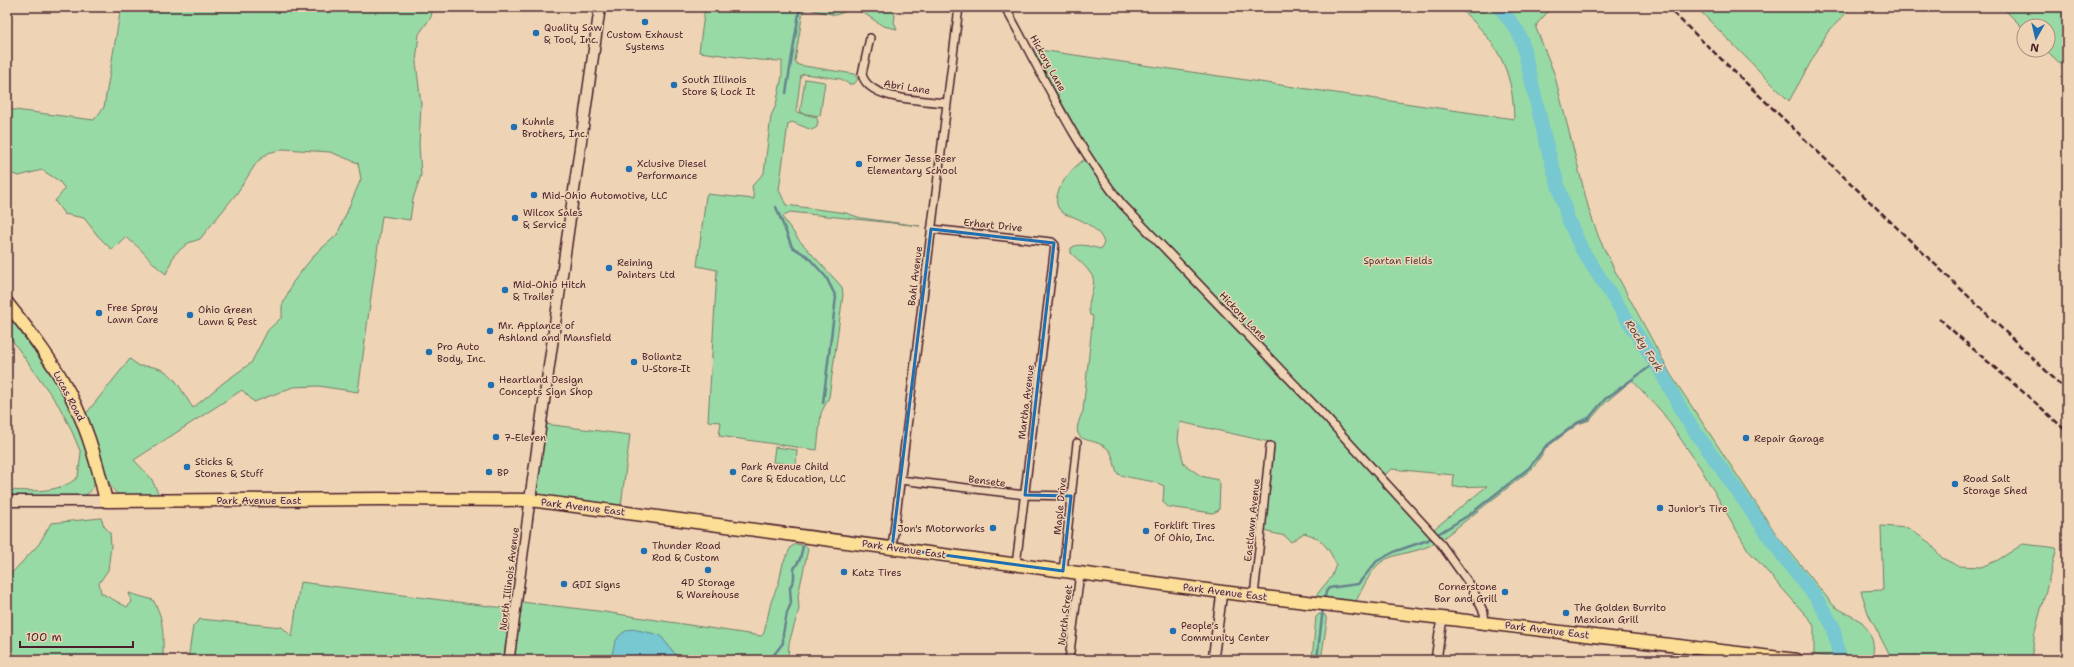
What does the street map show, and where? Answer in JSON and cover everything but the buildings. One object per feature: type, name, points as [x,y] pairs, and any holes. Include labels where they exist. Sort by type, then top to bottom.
[{"type":"main road","points":[[530,500],[600,7]]},
{"type":"main road","name":"Lucas Road","points":[[7,303],[46,355],[76,406],[91,443],[106,501]]},
{"type":"main road","name":"Park Avenue East","points":[[7,501],[381,499],[530,500],[1222,592],[1797,660]]},
{"type":"street","name":"Bahl Avenue","points":[[892,548],[958,7]]},
{"type":"street","name":"Hickory Lane","points":[[1005,7],[1089,159],[1118,199],[1322,413],[1438,540],[1471,586],[1484,613],[1485,623]]},
{"type":"street","name":"Abri Lane","points":[[870,38],[862,74],[871,89],[886,95],[947,102]]},
{"type":"street","name":"Erhart Drive","points":[[931,229],[1052,242]]},
{"type":"street","name":"Martha Avenue","points":[[1016,565],[1055,245],[1052,242]]},
{"type":"street","name":"Maple Drive","points":[[1063,571],[1078,443]]},
{"type":"street","name":"Eastlawn Avenue","points":[[1254,596],[1270,446]]},
{"type":"street","name":"Bensete","points":[[900,480],[1025,495],[1071,496]]},
{"type":"street","name":"North Illinois Avenue","points":[[509,660],[530,500]]},
{"type":"street","name":"North Street","points":[[1069,660],[1080,573]]},
{"type":"street","points":[[1213,660],[1222,592]]},
{"type":"street","points":[[1436,660],[1442,618]]},
{"type":"highlighted area","points":[[931,229],[1054,243],[1025,495],[1071,496],[1063,571],[892,548]]},
{"type":"green space","points":[[121,7],[433,7],[431,17],[419,34],[416,62],[421,104],[419,145],[421,175],[413,199],[410,220],[382,216],[358,392],[318,386],[293,387],[254,402],[242,390],[134,460],[151,478],[160,497],[127,498],[116,493],[104,473],[85,415],[130,359],[139,366],[150,366],[167,372],[177,383],[193,408],[223,383],[251,363],[268,330],[282,317],[282,306],[293,282],[315,254],[337,235],[361,179],[358,163],[330,152],[283,149],[268,153],[257,162],[237,193],[200,239],[188,243],[174,255],[166,274],[137,246],[125,237],[112,250],[98,236],[84,218],[64,214],[55,201],[65,189],[59,181],[42,170],[19,176],[7,172],[7,109],[94,120],[104,107]]},
{"type":"green space","points":[[705,7],[893,7],[895,17],[894,22],[897,29],[883,26],[862,12],[855,10],[849,10],[836,15],[808,9],[803,11],[795,61],[798,65],[854,74],[858,79],[854,84],[849,84],[841,79],[804,74],[801,75],[796,112],[816,117],[818,121],[817,127],[812,130],[792,122],[788,124],[779,190],[786,205],[846,213],[861,218],[920,226],[790,212],[784,215],[783,218],[799,240],[842,287],[843,295],[829,397],[821,413],[817,450],[719,436],[721,422],[708,421],[717,270],[697,266],[706,196],[707,194],[754,199],[752,186],[764,173],[771,116],[776,105],[782,76],[782,61],[759,60],[699,52]]},
{"type":"green space","name":"Spartan Fields","points":[[1458,7],[1552,7],[1537,24],[1536,28],[1554,73],[1589,210],[1599,238],[1618,277],[1671,375],[1778,537],[1834,606],[1862,622],[1865,626],[1871,636],[1873,646],[1870,660],[1851,660],[1814,655],[1814,627],[1812,622],[1748,550],[1700,467],[1662,412],[1632,380],[1606,402],[1590,420],[1578,424],[1547,447],[1533,468],[1442,539],[1434,529],[1487,486],[1453,487],[1454,475],[1391,469],[1385,475],[1124,201],[1086,146],[1033,49],[1514,119],[1510,85],[1500,56],[1483,31]]},
{"type":"green space","points":[[1696,7],[1852,7],[1827,33],[1789,101]]},
{"type":"green space","points":[[2002,7],[2067,7],[2067,70],[2054,58],[2056,58],[2056,18],[2016,18],[2016,21]]},
{"type":"green space","points":[[805,79],[825,82],[820,116],[800,113]]},
{"type":"green space","points":[[1085,159],[1118,206],[1379,479],[1436,542],[1422,549],[1393,556],[1380,563],[1370,575],[1355,603],[1314,598],[1332,576],[1336,564],[1327,548],[1320,540],[1304,533],[1291,542],[1285,536],[1264,531],[1274,443],[1180,422],[1178,440],[1184,464],[1201,476],[1218,480],[1220,484],[1219,510],[1213,513],[1168,507],[1163,502],[1164,486],[1118,474],[1109,450],[1103,445],[1079,436],[1077,431],[1078,423],[1083,411],[1093,316],[1090,315],[1089,304],[1094,283],[1091,274],[1071,253],[1071,248],[1082,245],[1101,249],[1104,243],[1100,235],[1088,224],[1063,213],[1058,207],[1057,200],[1058,192],[1067,176]]},
{"type":"green space","points":[[7,310],[41,355],[75,414],[95,479],[91,490],[81,497],[7,497],[7,490],[25,491],[53,489],[70,482],[78,477],[81,453],[59,406],[7,333]]},
{"type":"green space","points":[[545,424],[630,435],[621,506],[535,495]]},
{"type":"green space","points":[[775,447],[797,450],[796,465],[773,462]]},
{"type":"green space","points":[[101,518],[104,526],[110,533],[111,546],[108,570],[99,583],[101,593],[127,607],[132,602],[129,593],[153,600],[160,614],[163,636],[163,660],[7,660],[7,578],[39,544],[51,523]]},
{"type":"green space","points":[[1881,526],[1908,528],[1930,543],[1942,558],[1958,566],[1981,567],[1998,560],[2023,544],[2057,548],[2035,632],[2031,660],[1892,660],[1868,613],[1861,591],[1883,590]]},
{"type":"green space","points":[[796,544],[806,546],[808,549],[798,596],[799,609],[789,643],[788,660],[513,660],[521,602],[598,611],[761,636],[764,633],[771,602],[779,582],[783,563],[791,547]]},
{"type":"green space","points":[[300,582],[512,609],[505,660],[188,660],[193,626],[200,619],[282,627],[292,637]]},
{"type":"green space","points":[[1319,614],[1325,615],[1327,621],[1321,660],[1312,660],[1316,617]]},
{"type":"water","points":[[633,629],[660,635],[680,660],[612,660],[616,640],[623,633]]},
{"type":"waterway","points":[[786,93],[800,7]]},
{"type":"waterway","name":"Rocky Fork","points":[[1499,7],[1517,30],[1522,41],[1547,147],[1568,219],[1582,250],[1660,370],[1687,420],[1788,563],[1815,596],[1833,626],[1840,660]]},
{"type":"waterway","points":[[776,207],[792,247],[807,256],[826,277],[836,297],[823,403]]},
{"type":"waterway","points":[[1324,601],[1326,592],[1329,588],[1358,584],[1377,561],[1396,551],[1428,540],[1469,515],[1529,468],[1545,447],[1577,423],[1589,418],[1605,399],[1655,363]]},
{"type":"waterway","points":[[774,660],[773,656],[783,643],[787,613],[791,603],[790,588],[794,579],[794,569],[800,559],[803,546]]},
{"type":"waterway","points":[[1317,660],[1323,608]]},
{"type":"railway","points":[[1667,7],[2067,391]]},
{"type":"railway","points":[[1939,318],[2067,432]]},
{"type":"place","name":"Custom Exhaust Systems","points":[[645,22]]},
{"type":"place","name":"Quality Saw & Tool, Inc.","points":[[536,33]]},
{"type":"place","name":"South Illinois Store & Lock It","points":[[674,85]]},
{"type":"place","name":"Kuhnle Brothers, Inc.","points":[[514,127]]},
{"type":"place","name":"Former Jesse Beer Elementary School","points":[[859,164]]},
{"type":"place","name":"Xclusive Diesel Performance","points":[[629,169]]},
{"type":"place","name":"Mid-Ohio Automotive, LLC","points":[[534,195]]},
{"type":"place","name":"Wilcox Sales & Service","points":[[515,218]]},
{"type":"place","name":"Reining Painters Ltd","points":[[609,268]]},
{"type":"place","name":"Mid-Ohio Hitch & Trailer","points":[[505,290]]},
{"type":"place","name":"Free Spray Lawn Care","points":[[99,313]]},
{"type":"place","name":"Ohio Green Lawn & Pest","points":[[190,315]]},
{"type":"place","name":"Mr. Applance of Ashland and Mansfield","points":[[490,331]]},
{"type":"place","name":"Pro Auto Body, Inc.","points":[[429,352]]},
{"type":"place","name":"Boliantz U-Store-It","points":[[634,362]]},
{"type":"place","name":"Heartland Design Concepts Sign Shop","points":[[491,385]]},
{"type":"place","name":"7-Eleven","points":[[496,437]]},
{"type":"place","name":"Repair Garage","points":[[1746,438]]},
{"type":"place","name":"Sticks & Stones & Stuff","points":[[187,467]]},
{"type":"place","name":"BP","points":[[489,472]]},
{"type":"place","name":"Park Avenue Child Care & Education, LLC","points":[[733,472]]},
{"type":"place","name":"Road Salt Storage Shed","points":[[1955,484]]},
{"type":"place","name":"Junior's Tire","points":[[1660,508]]},
{"type":"place","name":"Jon's Motorworks","points":[[993,528]]},
{"type":"place","name":"Forklift Tires Of Ohio, Inc.","points":[[1146,531]]},
{"type":"place","name":"Thunder Road Rod & Custom","points":[[644,551]]},
{"type":"place","name":"4D Storage & Warehouse","points":[[708,570]]},
{"type":"place","name":"Katz Tires","points":[[844,572]]},
{"type":"place","name":"GDI Signs","points":[[564,584]]},
{"type":"place","name":"Cornerstone Bar and Grill","points":[[1505,592]]},
{"type":"place","name":"The Golden Burrito Mexican Grill","points":[[1566,613]]},
{"type":"place","name":"People's Community Center","points":[[1173,631]]}]
